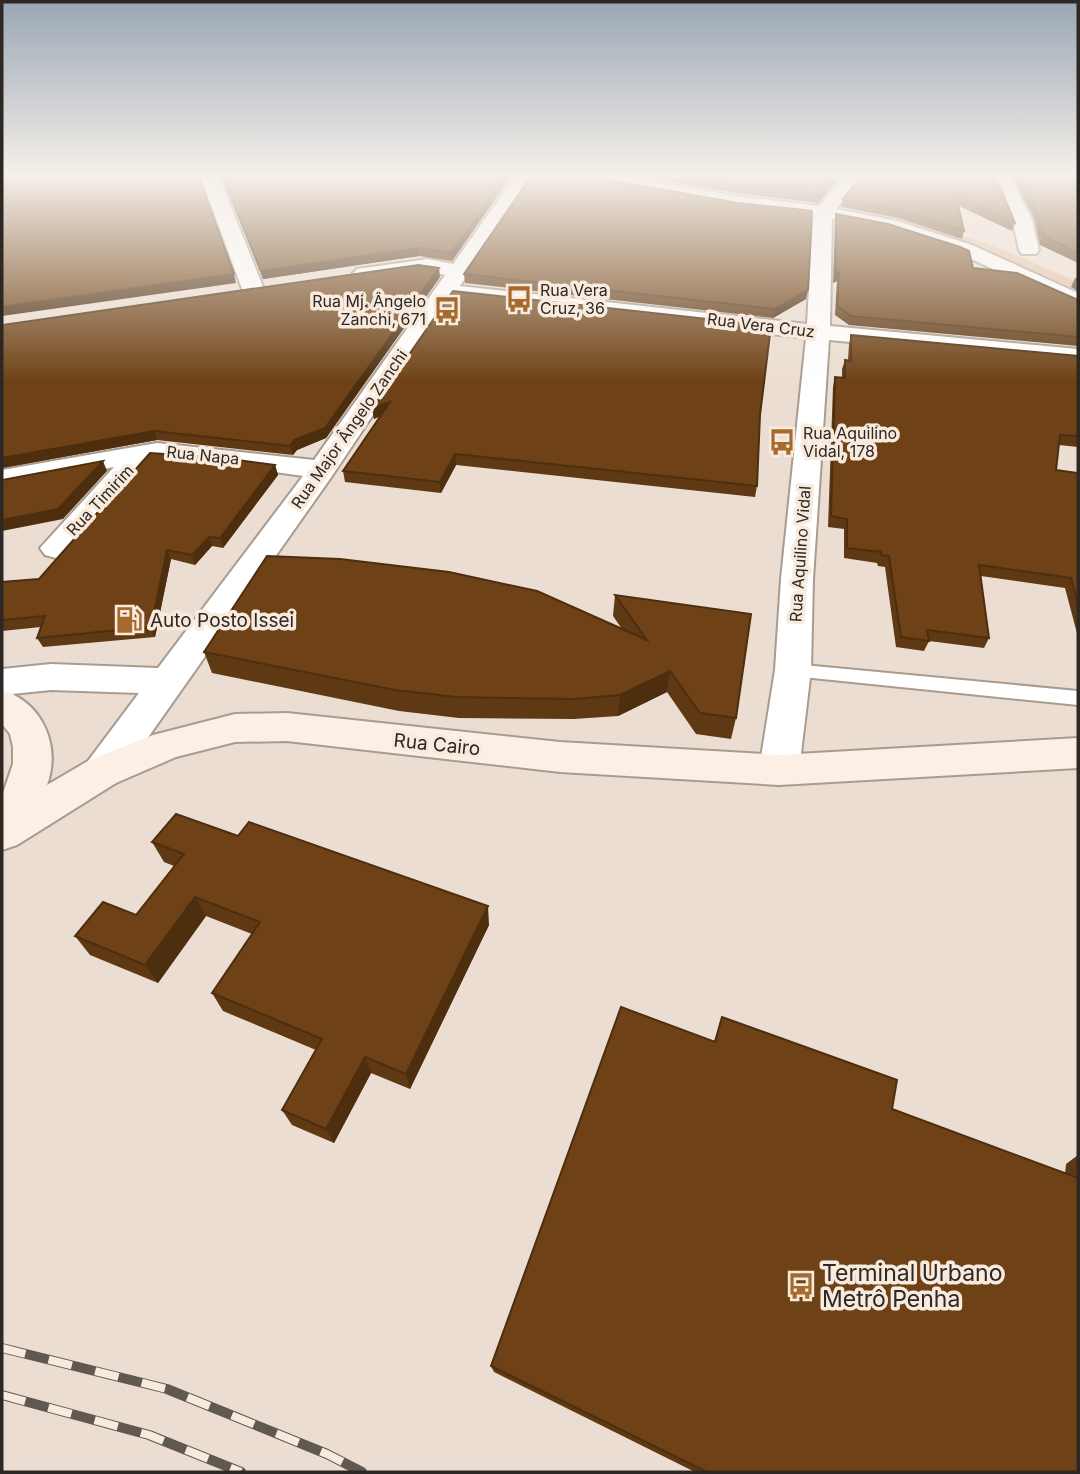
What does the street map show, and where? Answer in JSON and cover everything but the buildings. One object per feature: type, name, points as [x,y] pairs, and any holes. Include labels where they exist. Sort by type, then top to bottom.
[{"type":"street","points":[[236,244],[253,289]]},
{"type":"street","name":"Rua Major Ângelo Zanchi","points":[[2,831],[102,772],[171,681],[322,470],[475,244]]},
{"type":"street","name":"Rua Aquilino Vidal","points":[[779,770],[793,670],[797,579],[825,244]]},
{"type":"street","points":[[947,244],[1022,274],[1078,301]]},
{"type":"street","points":[[1013,244],[1047,258]]},
{"type":"street","points":[[1028,244],[1029,250]]},
{"type":"street","name":"Rua Vera Cruz","points":[[342,276],[428,265],[451,281],[818,332],[1078,356]]},
{"type":"street","points":[[226,293],[279,285]]},
{"type":"street","name":"Rua Napa","points":[[2,479],[144,452],[175,451],[322,470]]},
{"type":"street","name":"Rua Timirim","points":[[56,548],[144,452]]},
{"type":"street","points":[[2,682],[51,677],[171,681]]},
{"type":"street","points":[[2,704],[24,723],[34,746],[33,774],[20,805],[2,831]]},
{"type":"street","name":"Rua Cairo","points":[[102,772],[167,746],[235,728],[287,727],[560,757],[779,770],[1078,753]]},
{"type":"lane","points":[[793,670],[1078,698]]},
{"type":"shaded area","points":[[967,244],[987,244],[1026,259],[1078,282],[1078,290]]},
{"type":"railway","points":[[2,1348],[167,1389],[327,1454],[362,1472]]},
{"type":"railway","points":[[2,1395],[149,1435],[241,1472]]},
{"type":"place","name":"Rua Vera Cruz, 36","points":[[519,299]]},
{"type":"place","name":"Rua Mj. Ângelo Zanchi, 671","points":[[447,310]]},
{"type":"place","name":"Rua Aquilino Vidal, 178","points":[[782,442]]},
{"type":"place","name":"Auto Posto Issei","points":[[129,620]]},
{"type":"place","name":"Terminal Urbano Metrô Penha","points":[[801,1286]]}]
